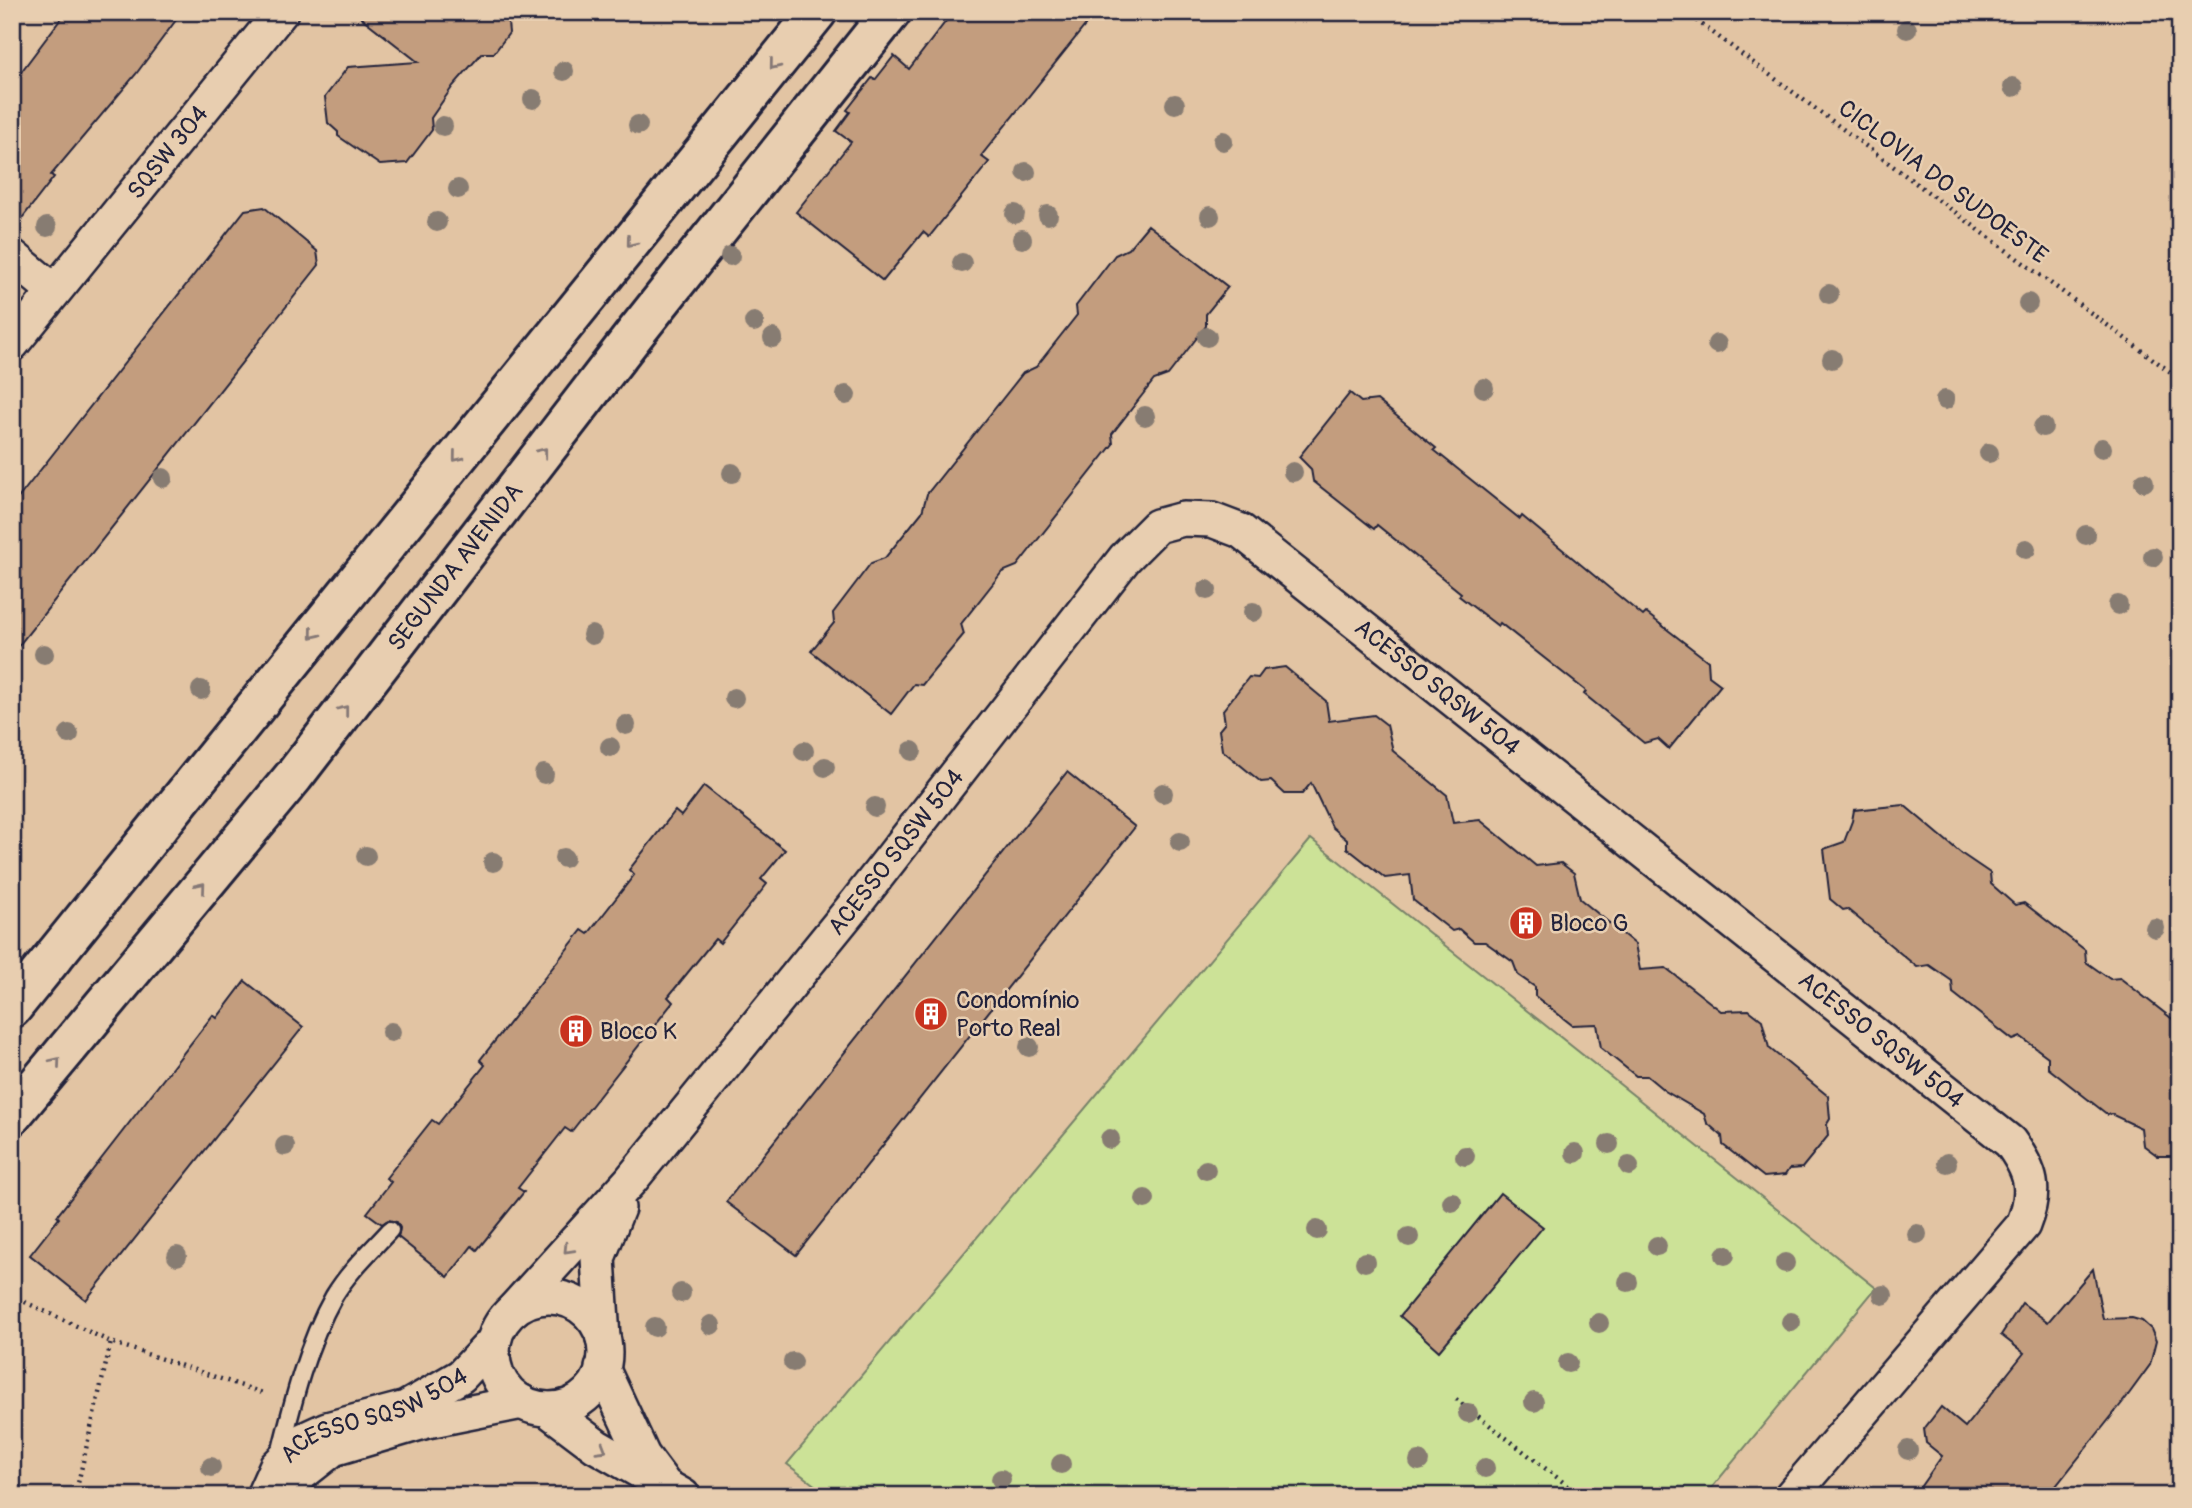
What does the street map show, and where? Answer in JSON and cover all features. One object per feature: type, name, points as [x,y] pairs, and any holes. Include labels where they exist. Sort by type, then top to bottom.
[{"type":"street","name":"SQSW 304","points":[[12,344],[281,12]]},
{"type":"street","points":[[12,1008],[817,12]]},
{"type":"street","name":"SEGUNDA AVENIDA","points":[[12,1115],[294,776],[637,331],[891,12]]},
{"type":"street","points":[[12,256],[54,291]]},
{"type":"street","name":"ACESSO SQSW 504","points":[[513,1310],[631,1180],[857,902],[1125,558],[1157,526],[1183,519],[1212,520],[1241,531],[2010,1142],[2023,1160],[2033,1192],[2023,1225],[1791,1496]]},
{"type":"street","name":"ACESSO SQSW 504","points":[[631,1180],[598,1258],[603,1353],[642,1456],[675,1492]]},
{"type":"street","points":[[546,1296],[565,1298],[592,1316],[603,1353],[595,1385],[577,1401],[562,1408],[535,1405],[506,1390],[498,1377],[493,1359],[494,1341],[500,1324],[513,1310],[528,1300],[546,1296]]},
{"type":"street","name":"ACESSO SQSW 504","points":[[271,1486],[303,1440],[315,1434],[406,1408],[461,1376],[494,1341]]},
{"type":"street","name":"ACESSO SQSW 504","points":[[271,1486],[333,1449],[427,1421],[535,1405],[596,1446],[675,1492]]},
{"type":"lane","points":[[271,1486],[301,1375],[335,1296],[359,1263],[390,1230]]},
{"type":"path","name":"CICLOVIA DO SUDOESTE","points":[[1685,12],[2180,379]]},
{"type":"path","points":[[12,1296],[111,1342],[294,1403]]},
{"type":"path","points":[[75,1496],[111,1342]]},
{"type":"path","points":[[1456,1399],[1581,1496]]},
{"type":"green space","points":[[1311,839],[1876,1288],[1705,1496],[829,1496],[787,1464]]},
{"type":"building","points":[[66,12],[182,12],[136,74],[51,175],[54,177],[12,231],[12,84]]},
{"type":"building","points":[[354,12],[507,12],[509,33],[494,53],[482,53],[453,86],[431,118],[432,130],[407,163],[380,165],[338,136],[338,132],[328,123],[325,97],[348,67],[418,62]]},
{"type":"building","points":[[953,12],[1096,12],[981,156],[989,162],[929,237],[923,232],[883,281],[796,212],[851,142],[836,131],[850,112],[847,110],[872,78],[875,80],[894,56],[909,69]]},
{"type":"building","points":[[264,207],[317,251],[319,265],[12,654],[12,506],[245,210]]},
{"type":"building","points":[[1148,225],[1228,287],[1206,314],[1206,326],[1168,375],[1154,380],[1112,434],[1113,444],[1017,566],[1002,572],[961,624],[964,634],[922,685],[914,684],[891,714],[811,651],[834,623],[833,613],[871,563],[885,558],[922,512],[927,494],[1023,373],[1036,367],[1077,315],[1076,306],[1115,255],[1128,249]]},
{"type":"building","points":[[1350,393],[1361,402],[1377,400],[1436,448],[1434,450],[1520,519],[1522,516],[1643,616],[1646,613],[1708,661],[1709,676],[1721,685],[1669,749],[1658,739],[1644,743],[1584,694],[1586,691],[1500,623],[1498,626],[1459,596],[1461,593],[1377,525],[1374,529],[1313,481],[1311,469],[1299,457]]},
{"type":"building","name":"Bloco G","points":[[1285,667],[1326,701],[1329,721],[1374,715],[1387,725],[1393,751],[1447,795],[1453,823],[1480,820],[1536,866],[1561,863],[1574,873],[1580,899],[1635,944],[1640,970],[1666,968],[1721,1011],[1749,1010],[1762,1020],[1769,1048],[1828,1096],[1828,1136],[1802,1168],[1789,1169],[1785,1175],[1764,1177],[1723,1145],[1722,1136],[1707,1123],[1704,1114],[1665,1091],[1647,1076],[1636,1076],[1601,1048],[1597,1024],[1572,1025],[1535,996],[1535,987],[1518,975],[1513,962],[1485,942],[1474,942],[1459,929],[1452,931],[1413,900],[1410,875],[1385,878],[1347,848],[1347,840],[1332,827],[1311,783],[1302,794],[1285,794],[1271,781],[1261,782],[1222,750],[1219,730],[1225,723],[1223,710],[1249,677],[1258,678],[1264,670]]},
{"type":"building","name":"Condomínio Porto Real","points":[[1067,772],[1135,827],[796,1255],[726,1202]]},
{"type":"building","name":"Bloco K","points":[[704,786],[785,850],[761,879],[767,884],[720,943],[715,939],[668,997],[673,1002],[571,1132],[565,1128],[518,1188],[524,1192],[477,1250],[472,1246],[448,1277],[398,1237],[400,1228],[397,1222],[388,1220],[382,1224],[367,1213],[391,1182],[386,1178],[432,1120],[438,1124],[485,1065],[480,1060],[582,930],[588,934],[634,875],[629,870],[675,811],[681,816]]},
{"type":"building","points":[[1904,805],[1962,854],[1990,873],[1991,884],[2015,905],[2024,903],[2085,950],[2086,962],[2110,979],[2120,978],[2180,1025],[2180,1156],[2158,1156],[2143,1145],[2141,1128],[2108,1115],[2048,1068],[2048,1057],[2021,1037],[2013,1040],[1953,993],[1952,981],[1929,965],[1917,967],[1847,909],[1843,910],[1830,899],[1824,849],[1844,842],[1854,810]]},
{"type":"building","points":[[245,981],[303,1027],[86,1300],[30,1255],[59,1218],[57,1216],[213,1015],[217,1018]]},
{"type":"building","points":[[1500,1193],[1543,1227],[1439,1351],[1400,1316]]},
{"type":"building","points":[[2093,1269],[2103,1319],[2132,1318],[2142,1321],[2151,1329],[2156,1341],[2150,1365],[2126,1398],[2048,1496],[1914,1496],[1942,1456],[1926,1443],[1924,1429],[1941,1407],[1965,1427],[2024,1353],[2001,1335],[2022,1303],[2048,1322]]},
{"type":"place","name":"Bloco G","points":[[1526,923]]},
{"type":"place","name":"Condomínio Porto Real","points":[[931,1014]]},
{"type":"place","name":"Bloco K","points":[[576,1031]]}]
